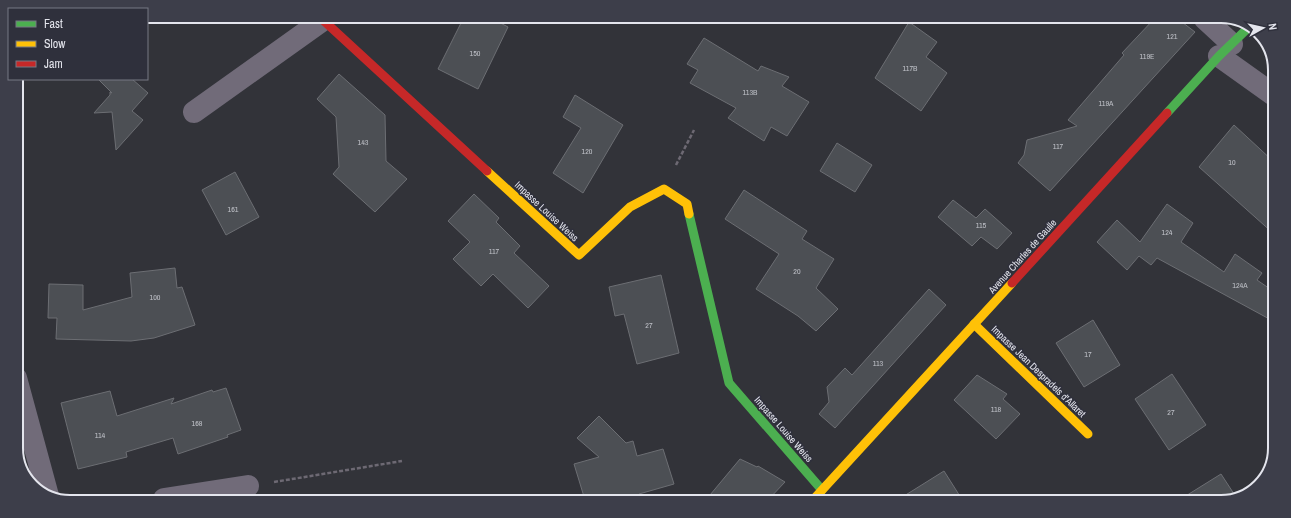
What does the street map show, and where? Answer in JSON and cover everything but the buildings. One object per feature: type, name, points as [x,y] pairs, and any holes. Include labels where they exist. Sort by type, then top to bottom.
[{"type":"street","points":[[194,112],[317,23]]},
{"type":"street","name":"Impasse Louise Weiss","points":[[329,23],[579,255],[630,207],[664,189],[687,204],[729,382],[822,490]]},
{"type":"street","points":[[1208,23],[1226,50],[1268,89]]},
{"type":"street","name":"Avenue Charles de Gaulle","points":[[817,495],[1243,33]]},
{"type":"street","name":"Impasse Jean Despradels d'Allaret","points":[[974,324],[1088,434]]},
{"type":"street","points":[[23,404],[46,488]]},
{"type":"street","points":[[190,495],[248,486]]},
{"type":"path","points":[[664,189],[694,130]]},
{"type":"path","points":[[248,486],[402,461]]},
{"type":"traffic: fast","points":[[1167,113],[1219,56],[1243,33]]},
{"type":"traffic: fast","points":[[689,214],[729,383],[822,490]]},
{"type":"traffic: slow","points":[[487,171],[579,255],[630,207],[664,189],[687,204],[689,214]]},
{"type":"traffic: slow","points":[[818,495],[1012,283]]},
{"type":"traffic: slow","points":[[974,324],[1088,434]]},
{"type":"traffic: jam","points":[[326,23],[487,171]]},
{"type":"traffic: jam","points":[[1012,283],[1167,113]]}]
